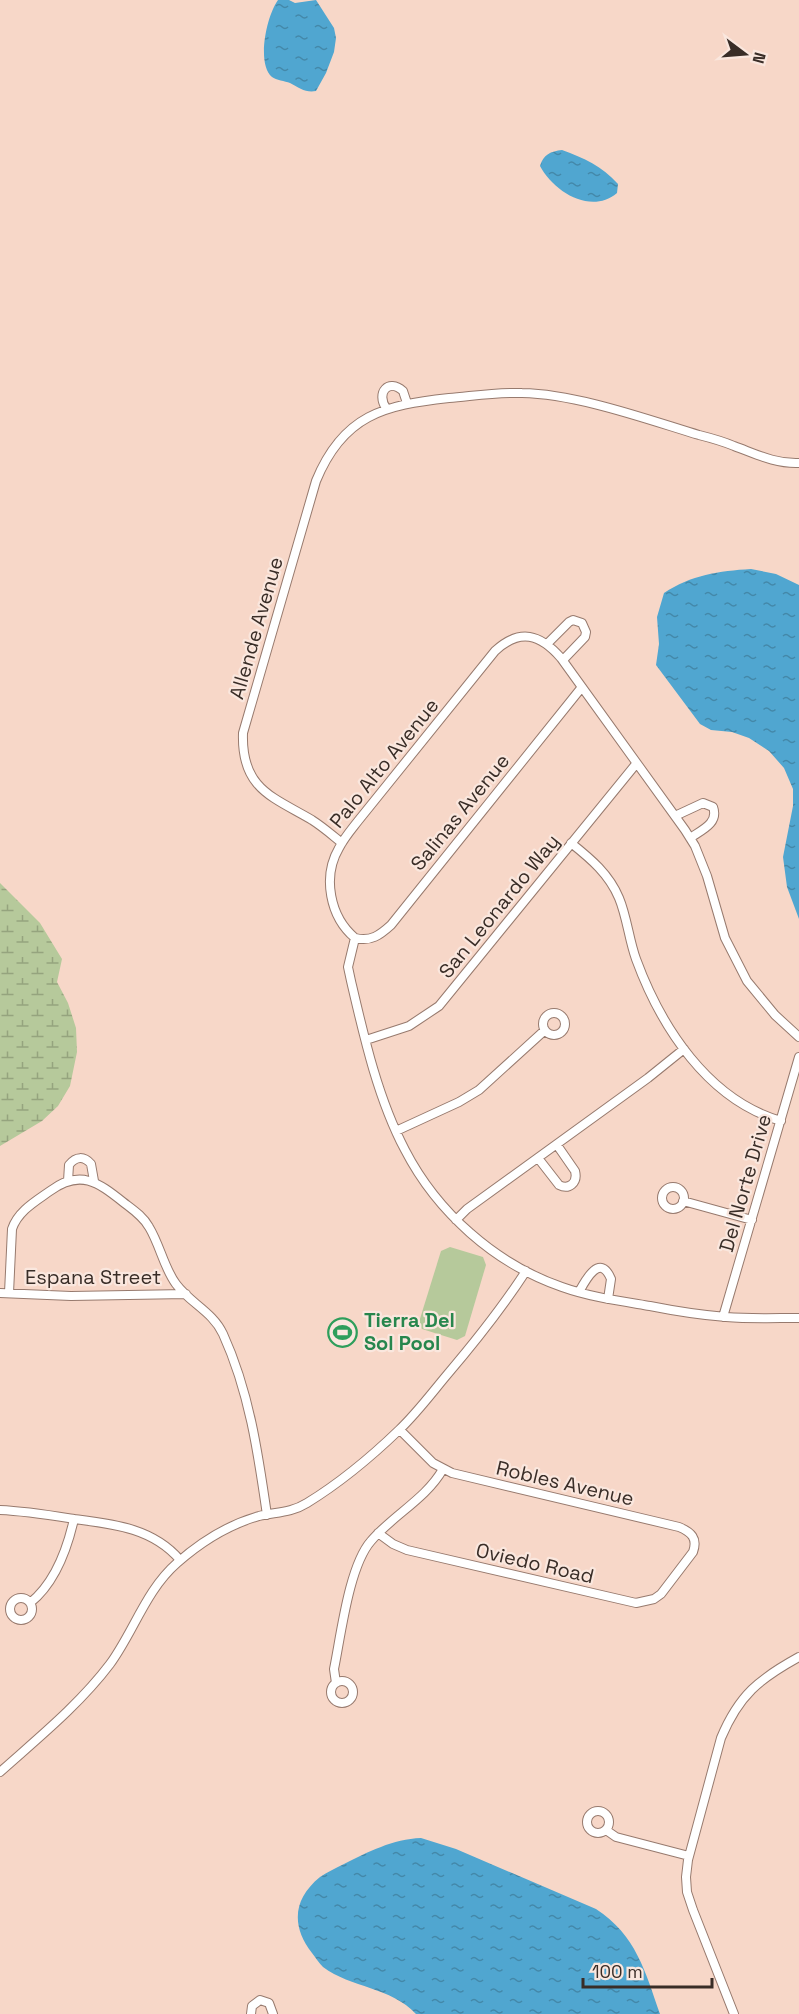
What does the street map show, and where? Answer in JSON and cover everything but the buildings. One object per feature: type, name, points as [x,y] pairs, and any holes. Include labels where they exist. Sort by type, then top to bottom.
[{"type":"street","points":[[386,408],[381,400],[388,387],[394,386],[403,390],[407,403]]},
{"type":"street","name":"Allende Avenue","points":[[342,843],[315,822],[287,808],[265,792],[256,782],[244,755],[243,733],[312,492],[323,464],[333,448],[350,431],[365,419],[386,408],[407,403],[502,393],[543,394],[582,402],[681,429],[779,462],[799,463]]},
{"type":"street","points":[[562,660],[585,637],[586,632],[582,623],[578,621],[568,622],[547,644],[582,687],[690,838],[702,862],[719,922],[736,961],[759,997],[799,1037]]},
{"type":"street","name":"Palo Alto Avenue","points":[[355,938],[346,931],[332,904],[330,893],[332,865],[342,843],[502,644],[515,638],[534,637],[547,644]]},
{"type":"street","name":"Salinas Avenue","points":[[355,938],[363,940],[374,938],[391,925],[582,687]]},
{"type":"street","name":"San Leonardo Way","points":[[366,1040],[410,1026],[439,1005],[636,764]]},
{"type":"street","points":[[675,816],[703,803],[713,807],[715,814],[712,821],[690,838]]},
{"type":"street","points":[[572,843],[598,866],[620,899],[632,947],[648,987],[662,1016],[684,1049],[717,1086],[735,1101],[753,1112],[781,1121]]},
{"type":"street","points":[[355,938],[348,967],[366,1040],[385,1101],[396,1131],[420,1175],[456,1220],[494,1251],[526,1271],[579,1292],[608,1299],[723,1317],[799,1318]]},
{"type":"street","points":[[396,1131],[459,1102],[479,1090],[545,1030]]},
{"type":"street","points":[[456,1220],[467,1209],[557,1145],[684,1049]]},
{"type":"street","name":"Del Norte Drive","points":[[723,1317],[799,1057]]},
{"type":"street","points":[[538,1158],[559,1185],[568,1187],[572,1185],[575,1181],[575,1172],[557,1145]]},
{"type":"street","points":[[68,1181],[69,1164],[77,1158],[83,1158],[91,1164],[94,1181]]},
{"type":"street","points":[[9,1293],[12,1229],[15,1221],[28,1207],[58,1185],[68,1181],[94,1181],[145,1220],[176,1283],[208,1314],[223,1334],[246,1397],[254,1428],[267,1515]]},
{"type":"street","points":[[683,1202],[752,1220]]},
{"type":"street","points":[[579,1292],[590,1272],[600,1268],[605,1270],[611,1279],[608,1299]]},
{"type":"street","points":[[0,1772],[95,1682],[111,1662],[159,1583],[180,1560],[208,1538],[224,1529],[267,1515],[296,1510],[322,1494],[400,1430],[500,1311],[526,1271]]},
{"type":"street","name":"Espana Street","points":[[0,1293],[71,1296],[186,1294]]},
{"type":"street","name":"Robles Avenue","points":[[400,1430],[433,1463],[443,1469],[689,1531],[696,1545],[677,1573]]},
{"type":"street","points":[[336,1683],[334,1669],[358,1560],[363,1550],[378,1533],[425,1493],[443,1469]]},
{"type":"street","points":[[0,1510],[32,1512],[111,1524],[141,1532],[164,1545],[180,1560]]},
{"type":"street","points":[[30,1603],[43,1593],[51,1581],[62,1558],[74,1519]]},
{"type":"street","name":"Oviedo Road","points":[[378,1533],[393,1544],[407,1550],[636,1603],[654,1599],[661,1594],[677,1573]]},
{"type":"street","points":[[734,2014],[687,1892],[686,1876],[689,1856],[727,1722],[746,1694],[763,1678],[799,1657]]},
{"type":"street","points":[[606,1830],[616,1836],[689,1856]]},
{"type":"street","points":[[251,2014],[252,2006],[260,2000],[269,2003],[273,2014]]},
{"type":"green space","points":[[0,883],[40,923],[62,959],[57,982],[68,1003],[76,1028],[77,1052],[70,1086],[58,1106],[42,1121],[0,1146]]},
{"type":"green space","points":[[450,1247],[483,1257],[486,1265],[465,1336],[457,1340],[422,1329],[419,1322],[441,1251]]},
{"type":"water","points":[[278,0],[289,0],[295,3],[316,0],[334,28],[336,38],[334,52],[316,91],[306,91],[276,79],[267,70],[265,39],[270,16]]},
{"type":"water","points":[[562,150],[606,172],[618,184],[617,193],[596,202],[574,198],[564,192],[546,176],[540,166],[548,154]]},
{"type":"water","points":[[751,569],[776,574],[799,585],[799,919],[787,887],[783,857],[793,806],[793,789],[784,768],[769,751],[749,738],[732,732],[711,730],[700,724],[656,665],[659,644],[657,617],[664,593],[695,578]]},
{"type":"water","points":[[421,1838],[456,1849],[596,1909],[610,1919],[630,1942],[637,1955],[660,2014],[416,2014],[395,1998],[334,1974],[323,1967],[305,1943],[298,1923],[298,1913],[304,1894],[326,1873],[391,1844]]},
{"type":"place","name":"Tierra Del Sol Pool","points":[[343,1332]]}]
